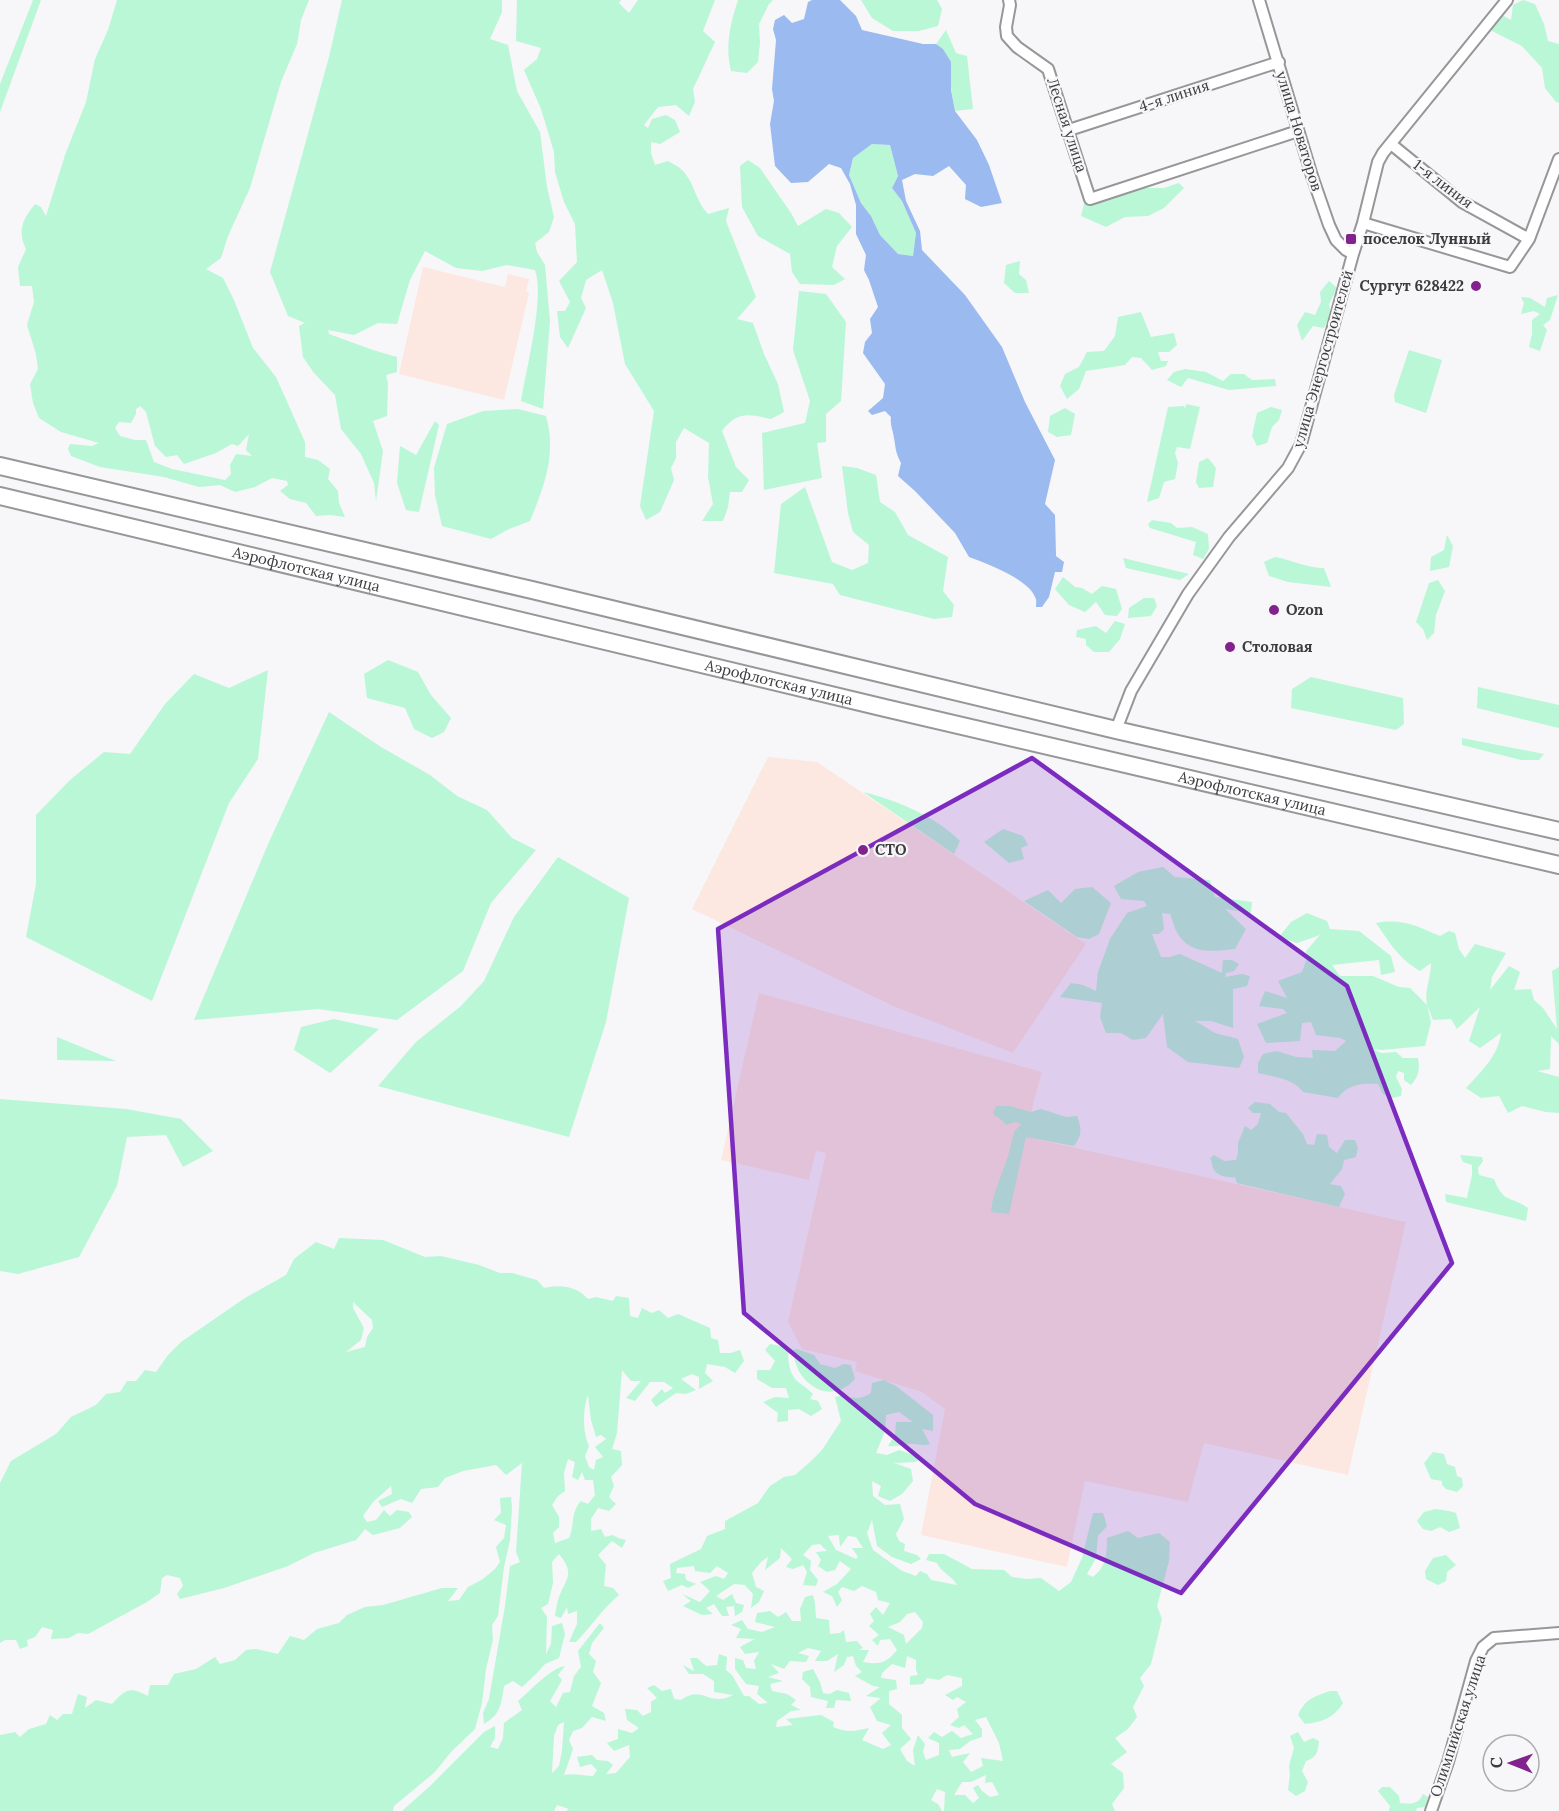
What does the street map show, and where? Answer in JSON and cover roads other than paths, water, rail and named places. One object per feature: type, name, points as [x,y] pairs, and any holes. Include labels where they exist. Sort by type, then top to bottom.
[{"type":"main road","name":"Аэрофлотская улица","points":[[0,466],[1116,730],[1559,831]]},
{"type":"main road","name":"Аэрофлотская улица","points":[[0,496],[874,705],[1559,865]]},
{"type":"street","name":"Лесная улица","points":[[1009,0],[1007,36],[1017,47],[1048,69],[1090,199],[1298,131]]},
{"type":"street","name":"улица Новаторов","points":[[1259,0],[1329,225],[1342,246],[1353,254]]},
{"type":"street","name":"улица Энергостроителей","points":[[1116,730],[1131,691],[1188,594],[1229,537],[1288,468],[1301,444],[1378,162],[1507,0]]},
{"type":"street","name":"4-я линия","points":[[1069,130],[1279,62]]},
{"type":"street","name":"1-я линия","points":[[1391,144],[1462,202],[1529,239]]},
{"type":"street","points":[[1363,223],[1510,267],[1529,239],[1559,159]]},
{"type":"street","name":"Олимпийская улица","points":[[1431,1811],[1448,1762],[1476,1661],[1483,1647],[1494,1638],[1559,1632]]},
{"type":"water","points":[[840,0],[856,16],[862,30],[923,44],[936,44],[943,49],[951,62],[951,90],[955,111],[977,140],[989,165],[1002,203],[981,207],[965,199],[966,185],[949,166],[933,176],[915,174],[902,180],[906,201],[920,231],[922,250],[965,295],[1002,347],[1025,402],[1055,460],[1045,504],[1055,515],[1056,556],[1064,562],[1062,572],[1055,572],[1049,597],[1042,607],[1036,607],[1036,599],[1031,590],[1016,578],[969,557],[955,533],[898,476],[901,463],[896,450],[891,417],[885,411],[872,415],[868,411],[883,398],[885,384],[863,353],[865,342],[872,333],[870,319],[878,307],[864,270],[866,255],[856,234],[856,205],[850,184],[841,168],[829,164],[808,182],[791,183],[775,166],[770,124],[774,101],[772,89],[776,40],[773,29],[775,20],[784,15],[792,23],[804,19],[808,2]],"holes":[[[872,144],[890,145],[898,176],[892,188],[902,201],[916,233],[913,256],[898,254],[880,235],[871,216],[861,203],[849,175],[853,158]]]},
{"type":"place","name":"поселок Лунный","points":[[1351,239]]},
{"type":"place","name":"Сургут 628422","points":[[1476,286]]},
{"type":"place","name":"Ozon","points":[[1274,610]]},
{"type":"place","name":"Столовая","points":[[1230,647]]},
{"type":"place","name":"СТО","points":[[863,850]]}]
